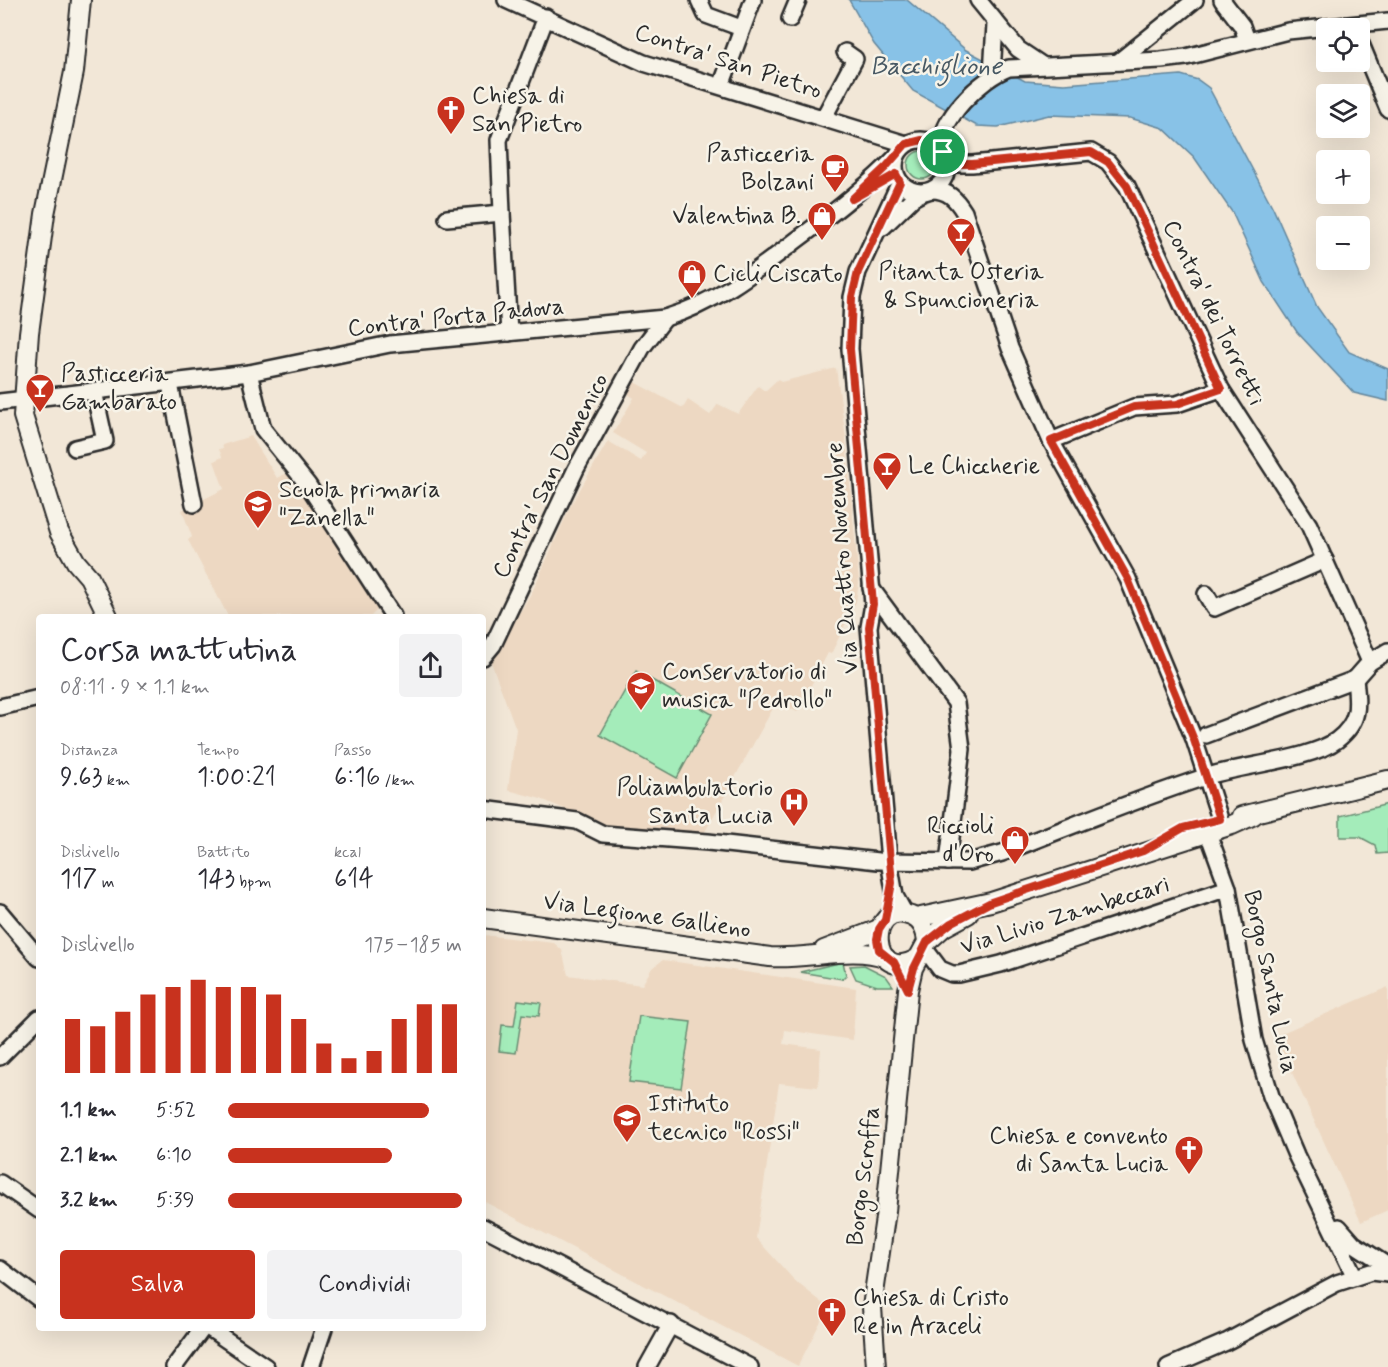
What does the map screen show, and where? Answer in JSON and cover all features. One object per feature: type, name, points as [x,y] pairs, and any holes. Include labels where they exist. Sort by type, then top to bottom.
[{"type":"main road","points":[[81,0],[74,72],[45,214],[22,399],[23,416],[59,532],[76,562],[88,577],[107,614]]},
{"type":"main road","points":[[908,990],[890,960],[879,950],[877,939],[882,925],[894,915],[910,916],[991,902],[1214,826],[1388,780]]},
{"type":"main road","points":[[890,960],[907,963],[951,923],[991,902]]},
{"type":"main road","points":[[910,916],[926,933],[923,950]]},
{"type":"main road","name":"Via Legione Gallieno","points":[[486,918],[770,957],[806,958],[863,952],[890,960]]},
{"type":"main road","name":"Via Legione Gallieno","points":[[806,958],[882,925]]},
{"type":"main road","name":"Borgo Scroffa","points":[[876,1367],[872,1307],[886,1211],[908,990],[923,950]]},
{"type":"street","name":"Contra' San Pietro","points":[[506,0],[644,63],[910,142]]},
{"type":"street","points":[[699,0],[706,15],[741,28]]},
{"type":"street","points":[[722,86],[753,0]]},
{"type":"street","points":[[790,18],[798,0]]},
{"type":"street","points":[[978,0],[1017,49],[1042,64]]},
{"type":"street","points":[[1118,62],[1195,0]]},
{"type":"street","points":[[1222,0],[1242,27],[1247,40]]},
{"type":"street","points":[[509,333],[499,140],[546,18]]},
{"type":"street","points":[[1370,27],[1388,21]]},
{"type":"street","points":[[992,74],[995,24]]},
{"type":"street","points":[[1159,31],[1161,60]]},
{"type":"street","points":[[852,199],[910,142],[938,131],[992,74],[1009,68],[1042,64],[1186,57],[1288,31],[1316,31]]},
{"type":"street","points":[[824,117],[855,59],[845,52]]},
{"type":"street","points":[[1370,65],[1388,109]]},
{"type":"street","points":[[896,157],[898,178],[915,192],[928,191],[943,180],[945,158],[938,131]]},
{"type":"street","points":[[910,142],[931,141],[945,158]]},
{"type":"street","name":"Contra' dei Torretti","points":[[945,158],[972,164],[1091,152],[1108,162],[1127,186],[1221,389],[1310,525],[1370,662]]},
{"type":"street","points":[[852,199],[898,178]]},
{"type":"street","name":"Via Quattro Novembre","points":[[898,178],[858,272],[852,297],[850,349],[873,604],[869,627],[889,861],[892,883],[910,916]]},
{"type":"street","name":"Borgo Santa Lucia","points":[[928,191],[940,190],[952,196],[964,212],[1010,348],[1051,441],[1128,579],[1194,740],[1228,888],[1254,1040],[1271,1096],[1296,1155],[1360,1275]]},
{"type":"street","name":"Via Quattro Novembre","points":[[876,234],[913,198],[928,191]]},
{"type":"street","name":"Contra' Porta Padova","points":[[0,402],[249,373],[390,344],[665,318],[692,310],[750,276],[852,199]]},
{"type":"street","points":[[447,218],[502,213]]},
{"type":"street","name":"Contra' San Domenico","points":[[486,653],[493,645],[576,469],[642,348],[665,318]]},
{"type":"street","points":[[249,373],[263,429],[308,485],[392,614]]},
{"type":"street","points":[[170,384],[194,504]]},
{"type":"street","points":[[1051,441],[1134,407],[1177,404],[1221,389]]},
{"type":"street","points":[[75,448],[105,441],[94,391]]},
{"type":"street","points":[[1206,594],[1214,608],[1325,560]]},
{"type":"street","points":[[871,588],[956,703],[962,749],[948,862]]},
{"type":"street","points":[[869,627],[895,619]]},
{"type":"street","points":[[1206,735],[1355,679],[1370,662],[1388,651]]},
{"type":"street","points":[[486,809],[577,821],[603,834],[708,842],[889,861],[969,862],[1002,853],[1204,777],[1326,748],[1347,731],[1355,718],[1359,707],[1355,679]]},
{"type":"street","points":[[0,707],[36,699]]},
{"type":"street","name":"Via Quattro Novembre","points":[[882,925],[892,883]]},
{"type":"street","name":"Via Livio Zambeccari","points":[[923,950],[936,966],[945,972],[952,974],[977,970],[1228,888]]},
{"type":"street","points":[[0,912],[36,954]]},
{"type":"street","points":[[0,1057],[36,1021]]},
{"type":"street","points":[[0,1183],[36,1208]]},
{"type":"street","name":"Borgo Santa Lucia","points":[[1321,1204],[1354,1244],[1388,1266]]},
{"type":"street","points":[[486,1229],[750,1367]]},
{"type":"street","points":[[1360,1275],[1368,1254]]},
{"type":"street","points":[[0,1269],[36,1297]]},
{"type":"street","points":[[1168,1367],[1226,1342],[1360,1275],[1371,1272],[1388,1274]]},
{"type":"street","points":[[647,1367],[671,1324]]},
{"type":"street","points":[[174,1367],[201,1331]]},
{"type":"street","points":[[213,1331],[266,1367]]},
{"type":"street","points":[[311,1367],[323,1331]]},
{"type":"shaded area","points":[[836,368],[846,439],[859,582],[856,602],[831,654],[828,653],[797,712],[777,701],[702,837],[607,827],[541,799],[508,790],[516,729],[491,662],[533,590],[571,505],[608,441],[641,461],[646,453],[613,433],[634,398],[628,394],[634,382],[683,408],[688,400],[710,415],[718,404],[738,414],[758,386],[765,391],[778,379],[781,382]]},
{"type":"shaded area","name":"Scuola primaria \"Zanella\"","points":[[251,436],[277,478],[288,472],[378,609],[373,614],[227,614],[188,540],[192,537],[182,510],[224,489],[214,461],[222,457],[219,449],[223,448],[222,445]]},
{"type":"shaded area","name":"Istituto tecnico \"Rossi\"","points":[[486,935],[554,943],[562,950],[568,975],[642,985],[652,968],[663,960],[856,988],[853,1040],[785,1030],[783,1044],[821,1049],[818,1087],[779,1083],[756,1238],[795,1281],[828,1307],[798,1366],[486,1203]]},
{"type":"shaded area","points":[[1388,987],[1388,1210],[1361,1222],[1275,1036]]},
{"type":"green space","points":[[922,151],[932,155],[936,165],[932,175],[922,179],[912,175],[908,165],[912,155]]},
{"type":"green space","points":[[636,671],[712,714],[677,778],[600,735]]},
{"type":"green space","points":[[1388,804],[1388,853],[1377,854],[1375,845],[1360,837],[1340,837],[1340,816]]},
{"type":"green space","points":[[843,962],[846,975],[842,979],[800,972]]},
{"type":"green space","points":[[864,965],[886,976],[893,986],[877,986],[856,979],[850,966]]},
{"type":"green space","points":[[518,1000],[541,1003],[539,1016],[522,1014],[516,1053],[499,1051],[502,1025],[514,1026]]},
{"type":"green space","points":[[639,1016],[691,1022],[681,1088],[629,1082]]},
{"type":"water","name":"Bacchiglione","points":[[849,0],[907,0],[966,50],[1025,81],[1064,84],[1181,75],[1198,80],[1209,88],[1273,208],[1317,307],[1349,352],[1388,369],[1388,401],[1354,393],[1297,332],[1264,282],[1232,212],[1194,157],[1163,128],[1130,118],[1049,115],[998,127],[977,126],[913,91],[874,44]]},
{"type":"place","name":"Chiesa di San Pietro","points":[[451,136]]},
{"type":"place","name":"Pasticceria Bolzani","points":[[835,194]]},
{"type":"place","name":"Valentina B.","points":[[822,242]]},
{"type":"place","name":"Pitanta Osteria & Spuncioneria","points":[[961,258]]},
{"type":"place","name":"Cicli Ciscato","points":[[692,300]]},
{"type":"place","name":"Pasticceria Gambarato","points":[[40,414]]},
{"type":"place","name":"Le Chiccherie","points":[[887,492]]},
{"type":"place","name":"Scuola primaria \"Zanella\"","points":[[258,530]]},
{"type":"place","name":"Conservatorio di musica \"Pedrollo\"","points":[[641,712]]},
{"type":"place","name":"Poliambulatorio Santa Lucia","points":[[794,828]]},
{"type":"place","name":"Riccioli d'Oro","points":[[1015,866]]},
{"type":"place","name":"Istituto tecnico \"Rossi\"","points":[[627,1144]]},
{"type":"place","name":"Chiesa e convento di Santa Lucia","points":[[1189,1176]]},
{"type":"place","name":"Chiesa di Cristo Re in Araceli","points":[[832,1338]]},
{"type":"route","points":[[922,140],[931,141],[943,152],[947,164],[972,164],[1091,152],[1108,162],[1127,186],[1221,389],[1177,404],[1134,407],[1051,441],[1102,528],[1128,579],[1194,740],[1204,777],[1220,819],[1183,828],[1143,851],[991,902],[951,923],[927,942],[914,968],[908,990],[894,962],[886,958],[879,950],[877,939],[888,909],[892,883],[869,627],[873,604],[850,349],[852,297],[858,272],[900,182],[896,174],[852,199],[896,157],[906,144],[922,140]]}]
